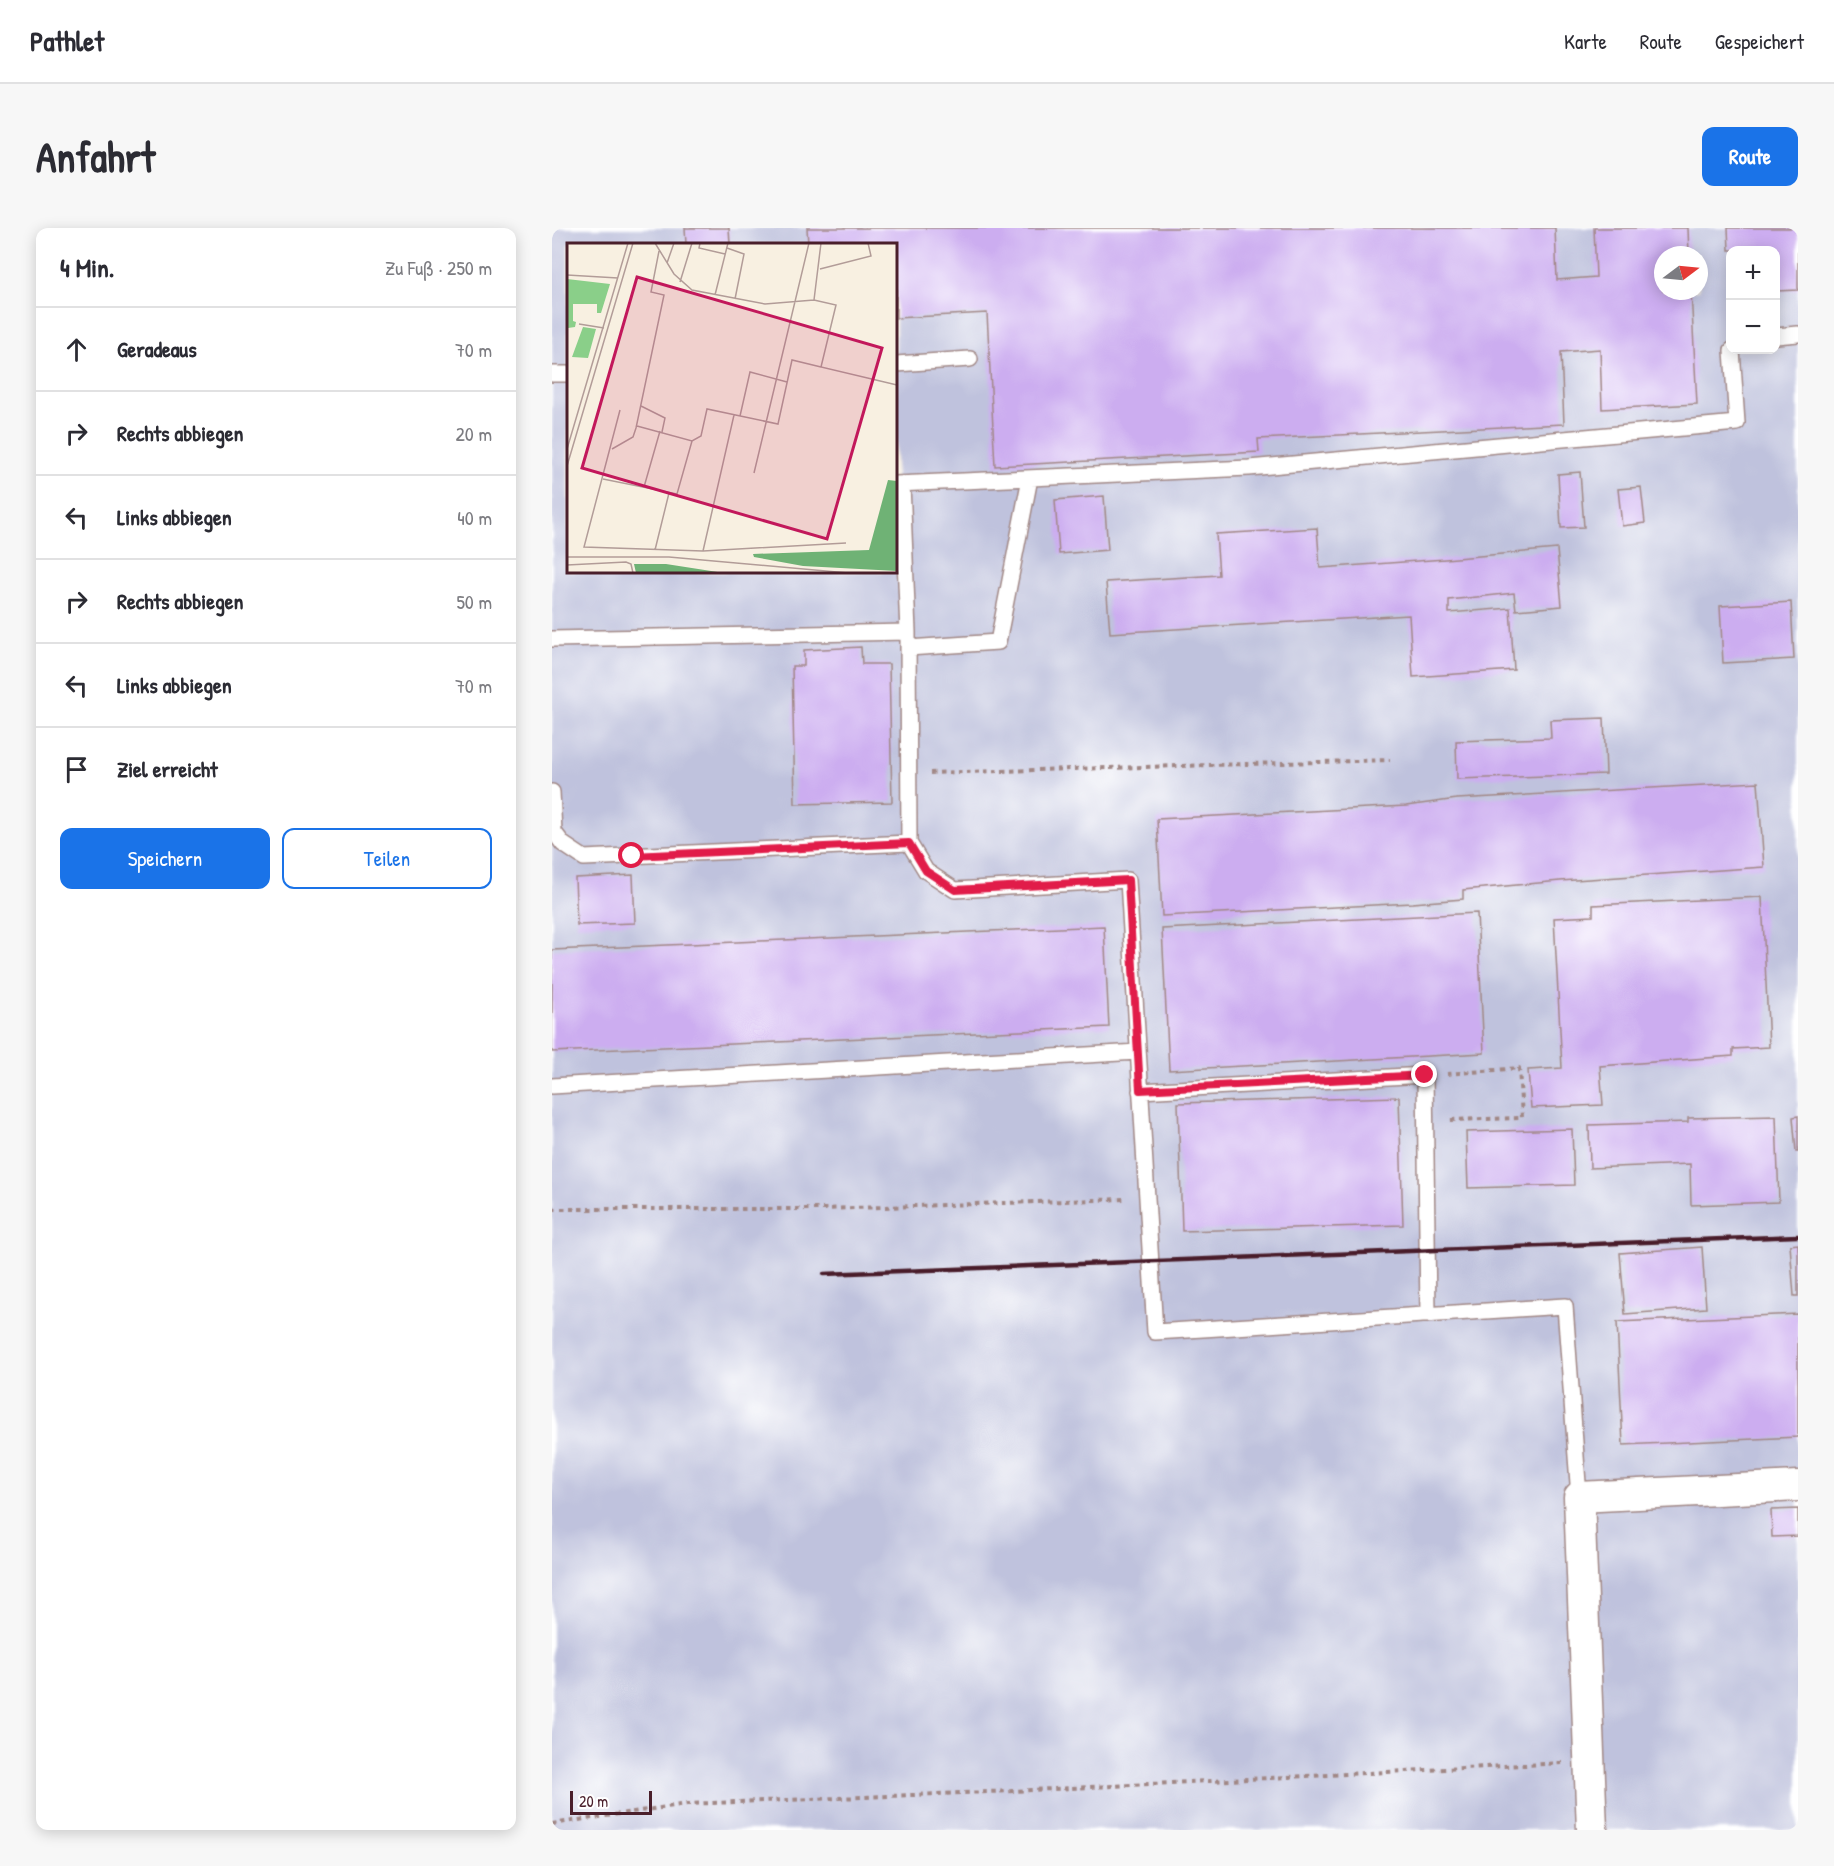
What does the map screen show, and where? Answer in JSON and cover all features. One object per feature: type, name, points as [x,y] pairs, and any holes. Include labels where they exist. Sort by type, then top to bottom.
[{"type":"street","points":[[1592,1830],[1579,1497],[1798,1486]]},
{"type":"lane","points":[[1780,336],[1798,334]]},
{"type":"lane","points":[[1579,1497],[1565,1306],[1155,1332],[1128,880],[955,890],[926,871],[909,843],[908,640],[899,484],[1249,468],[1737,423],[1732,354]]},
{"type":"lane","points":[[897,364],[970,359]]},
{"type":"lane","points":[[552,639],[998,642],[1030,478]]},
{"type":"lane","points":[[552,792],[554,832],[563,844],[584,858],[909,843]]},
{"type":"lane","points":[[552,1086],[1138,1052]]},
{"type":"lane","points":[[1140,1090],[1425,1075],[1428,1314]]},
{"type":"path","points":[[909,773],[1390,760]]},
{"type":"path","points":[[1425,1075],[1519,1068],[1522,1118],[1426,1121]]},
{"type":"path","points":[[552,1209],[824,1209],[1147,1199]]},
{"type":"path","points":[[552,1824],[687,1804],[1590,1762]]},
{"type":"shaded area","points":[[552,228],[1798,228],[1798,1830],[552,1830]]},
{"type":"building","points":[[685,228],[729,228],[730,243],[686,243]]},
{"type":"building","points":[[807,228],[1555,228],[1557,280],[1596,277],[1594,228],[1688,228],[1689,246],[1654,246],[1654,300],[1691,300],[1697,404],[1602,409],[1600,349],[1561,352],[1564,424],[1258,439],[1259,452],[995,466],[987,313],[897,318],[897,243],[808,243]]},
{"type":"building","points":[[1728,228],[1798,228],[1798,290],[1780,291],[1780,246],[1729,246]]},
{"type":"building","points":[[1580,472],[1584,527],[1561,528],[1558,474]]},
{"type":"building","points":[[1641,487],[1645,523],[1622,526],[1618,489]]},
{"type":"building","points":[[1104,496],[1108,550],[1059,554],[1055,500]]},
{"type":"building","points":[[1317,528],[1320,568],[1557,549],[1562,606],[1516,610],[1514,593],[1449,600],[1449,613],[1510,608],[1514,670],[1413,677],[1409,615],[1110,633],[1106,582],[1219,575],[1216,534]]},
{"type":"building","points":[[1791,602],[1794,659],[1723,663],[1720,606]]},
{"type":"building","points":[[861,647],[862,664],[889,664],[892,802],[795,804],[792,666],[804,666],[804,650]]},
{"type":"building","points":[[1604,718],[1606,774],[1457,779],[1456,741],[1551,738],[1550,720]]},
{"type":"building","points":[[1758,782],[1764,867],[1463,890],[1463,899],[1162,916],[1157,819],[1406,806],[1457,799]]},
{"type":"building","points":[[633,875],[635,923],[577,925],[575,878]]},
{"type":"building","points":[[1762,897],[1769,1047],[1733,1049],[1733,1056],[1600,1066],[1603,1105],[1531,1108],[1528,1070],[1562,1068],[1554,918],[1593,916],[1593,905]]},
{"type":"building","points":[[1477,913],[1484,1053],[1169,1070],[1162,929]]},
{"type":"building","points":[[1104,926],[1109,1027],[552,1052],[552,950]]},
{"type":"building","points":[[1399,1097],[1403,1225],[1182,1231],[1178,1103]]},
{"type":"building","points":[[1776,1116],[1779,1202],[1691,1205],[1690,1164],[1590,1168],[1589,1125],[1688,1122],[1688,1118]]},
{"type":"building","points":[[1798,1116],[1798,1152],[1796,1152],[1793,1117]]},
{"type":"building","points":[[1572,1129],[1574,1185],[1468,1188],[1466,1132]]},
{"type":"building","points":[[1798,1244],[1798,1296],[1794,1296],[1790,1245]]},
{"type":"building","points":[[1702,1247],[1706,1308],[1625,1314],[1620,1253]]},
{"type":"building","points":[[1798,1314],[1798,1437],[1623,1445],[1617,1322]]},
{"type":"building","points":[[1798,1509],[1798,1536],[1772,1537],[1771,1510]]},
{"type":"railway","points":[[824,1274],[1798,1236]]},
{"type":"route","points":[[632,856],[909,843],[926,871],[955,890],[1128,880],[1140,1090],[1425,1075]]}]
